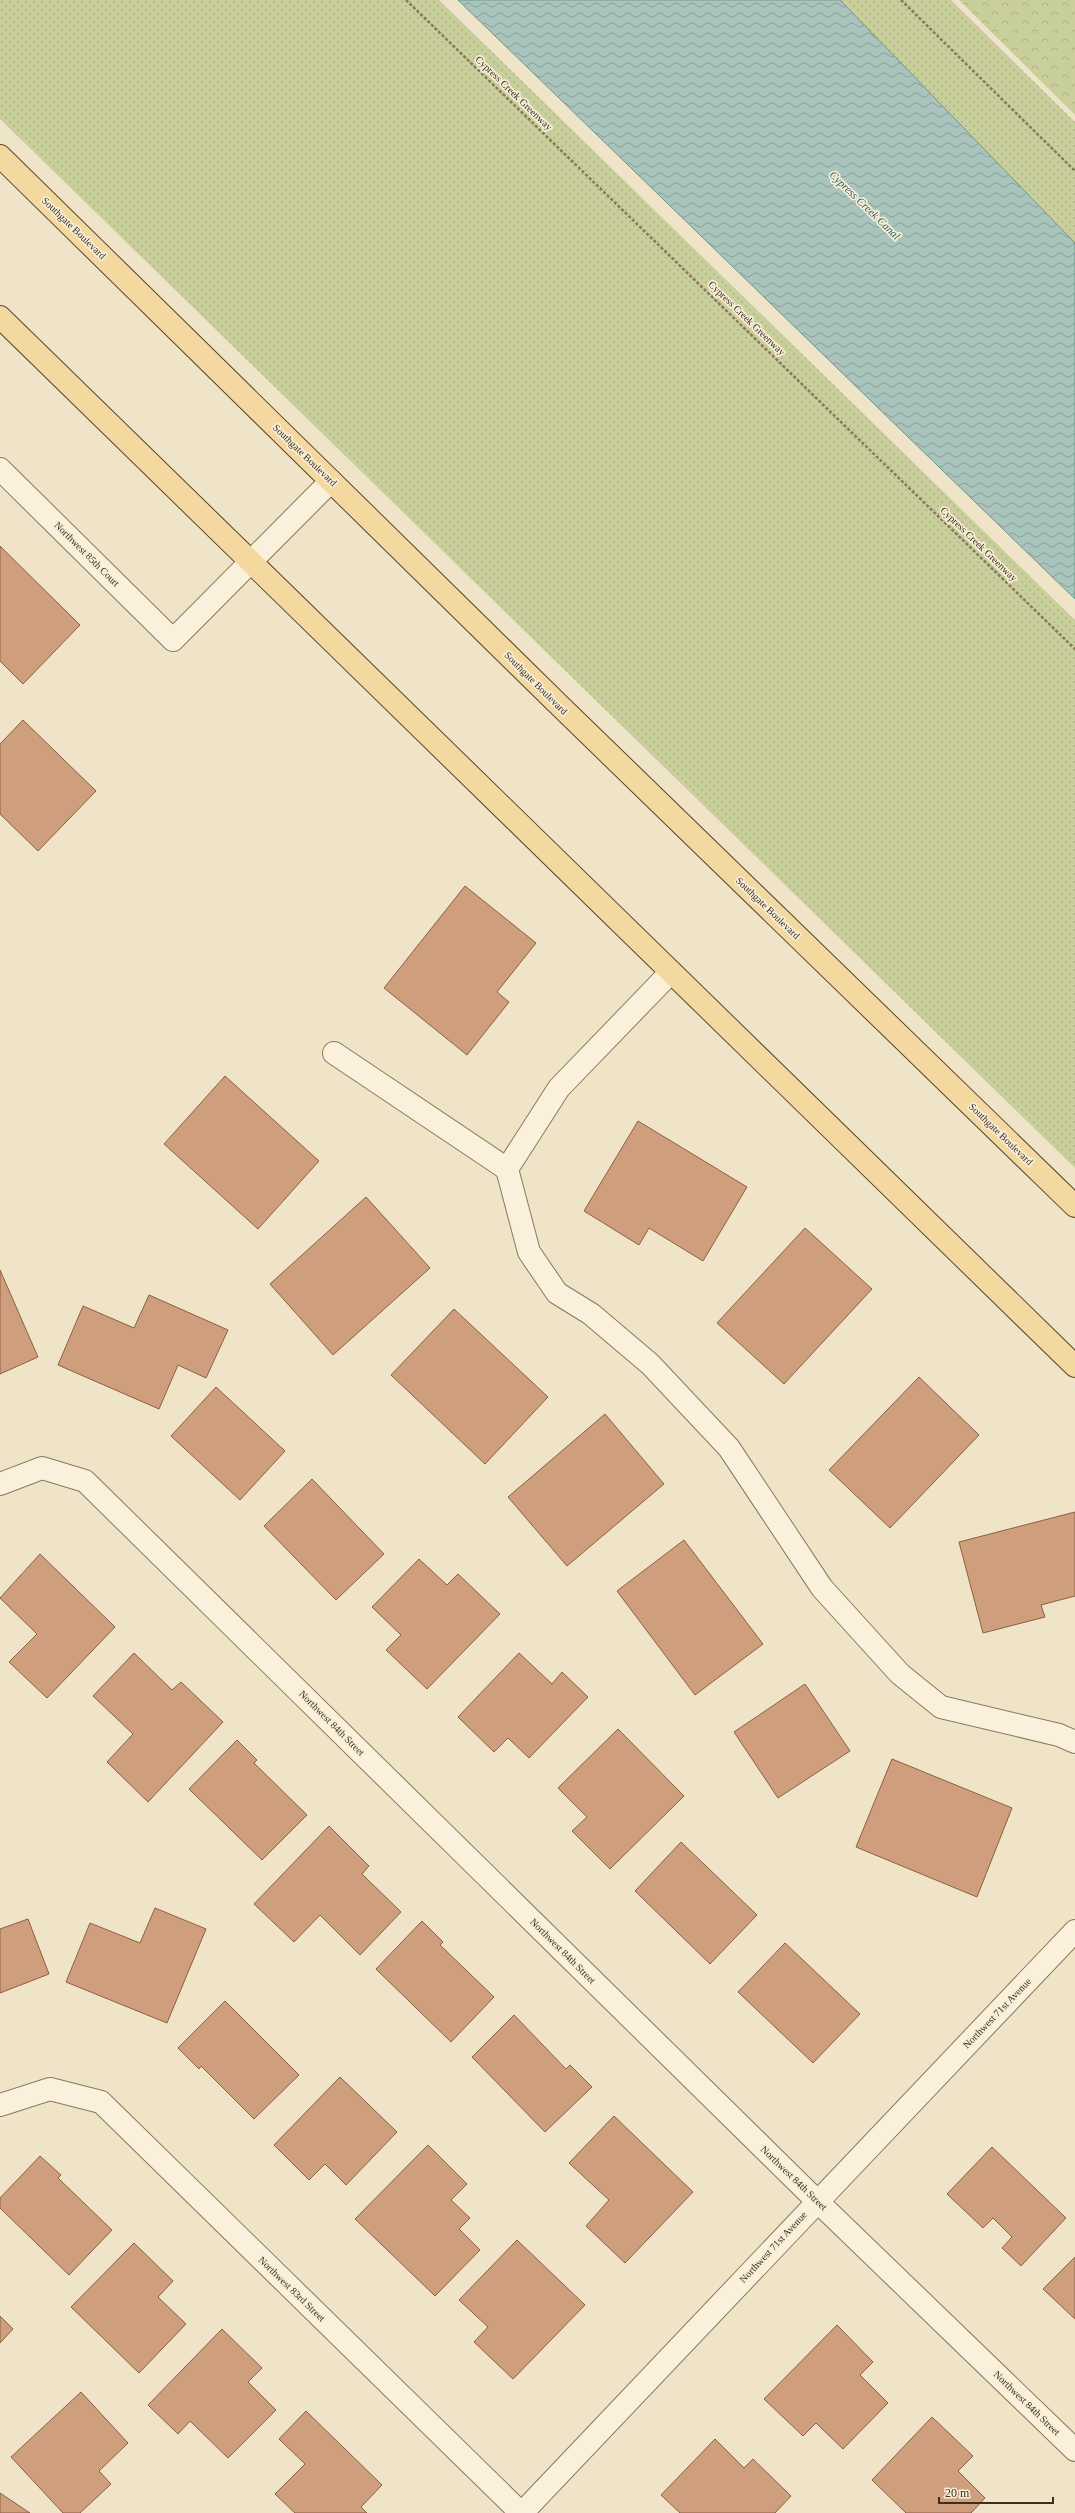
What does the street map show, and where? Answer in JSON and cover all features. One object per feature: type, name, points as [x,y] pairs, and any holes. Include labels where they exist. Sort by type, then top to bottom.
[{"type":"main road","name":"Southgate Boulevard","points":[[0,156],[558,704],[1075,1206]]},
{"type":"main road","points":[[0,317],[1075,1366]]},
{"type":"street","name":"Northwest 85th Court","points":[[0,469],[173,640],[250,561]]},
{"type":"street","points":[[250,561],[331,480]]},
{"type":"street","points":[[507,1170],[559,1088],[671,972]]},
{"type":"street","points":[[334,1053],[507,1170],[529,1252],[557,1293],[591,1314],[650,1364],[729,1448],[822,1588],[900,1674],[941,1707],[1059,1735],[1075,1742]]},
{"type":"street","name":"Northwest 84th Street","points":[[0,1484],[42,1468],[85,1481],[817,2200],[1075,2450]]},
{"type":"street","name":"Northwest 71st Avenue","points":[[522,2513],[817,2200],[1075,1931]]},
{"type":"street","name":"Northwest 83rd Street","points":[[0,2105],[50,2089],[101,2102],[522,2513]]},
{"type":"path","name":"Cypress Creek Greenway","points":[[406,0],[1075,649]]},
{"type":"path","points":[[901,0],[1075,170]]},
{"type":"green space","points":[[0,0],[439,0],[1075,620],[1075,1168],[0,119]]},
{"type":"green space","points":[[840,0],[951,0],[1075,122],[1075,243]]},
{"type":"green space","points":[[959,0],[1075,0],[1075,115]]},
{"type":"water","name":"Cypress Creek Canal","points":[[458,0],[840,0],[1075,243],[1075,599]]},
{"type":"building","points":[[0,546],[80,625],[23,684],[0,661]]},
{"type":"building","points":[[23,720],[96,791],[38,851],[0,814],[0,744]]},
{"type":"building","points":[[465,886],[536,943],[497,992],[509,1002],[467,1055],[384,988]]},
{"type":"building","points":[[225,1076],[319,1161],[258,1229],[164,1144]]},
{"type":"building","points":[[638,1121],[747,1187],[703,1261],[649,1228],[639,1245],[584,1211]]},
{"type":"building","points":[[366,1197],[430,1268],[333,1355],[270,1284]]},
{"type":"building","points":[[805,1228],[872,1289],[784,1384],[717,1323]]},
{"type":"building","points":[[0,1270],[38,1357],[0,1374]]},
{"type":"building","points":[[149,1295],[228,1330],[206,1378],[178,1365],[159,1409],[58,1365],[83,1306],[134,1328]]},
{"type":"building","points":[[454,1309],[548,1397],[485,1464],[391,1375]]},
{"type":"building","points":[[919,1377],[979,1435],[890,1528],[829,1470]]},
{"type":"building","points":[[216,1387],[285,1451],[240,1500],[171,1436]]},
{"type":"building","points":[[605,1414],[664,1484],[567,1566],[508,1497]]},
{"type":"building","points":[[312,1479],[384,1554],[336,1600],[264,1526]]},
{"type":"building","points":[[1075,1512],[1075,1596],[1041,1605],[1045,1617],[983,1633],[959,1542]]},
{"type":"building","points":[[684,1540],[763,1644],[695,1695],[617,1591]]},
{"type":"building","points":[[40,1554],[115,1627],[47,1698],[9,1662],[37,1634],[0,1598]]},
{"type":"building","points":[[419,1559],[447,1585],[458,1574],[500,1614],[427,1689],[386,1650],[401,1635],[372,1607]]},
{"type":"building","points":[[134,1653],[172,1690],[181,1682],[223,1722],[148,1802],[107,1762],[133,1734],[93,1696]]},
{"type":"building","points":[[519,1653],[552,1684],[562,1672],[588,1697],[529,1758],[508,1738],[494,1752],[458,1717]]},
{"type":"building","points":[[805,1684],[850,1751],[778,1798],[734,1732]]},
{"type":"building","points":[[618,1729],[684,1796],[610,1869],[572,1831],[587,1817],[558,1788]]},
{"type":"building","points":[[237,1740],[257,1760],[254,1763],[307,1815],[262,1860],[189,1789]]},
{"type":"building","points":[[892,1759],[1012,1808],[977,1897],[856,1847]]},
{"type":"building","points":[[329,1826],[369,1866],[362,1874],[401,1912],[360,1955],[320,1915],[294,1942],[254,1904]]},
{"type":"building","points":[[681,1842],[757,1915],[710,1964],[635,1891]]},
{"type":"building","points":[[155,1908],[206,1929],[167,2023],[66,1982],[90,1923],[140,1943]]},
{"type":"building","points":[[28,1919],[49,1974],[0,1993],[0,1929]]},
{"type":"building","points":[[422,1921],[443,1942],[440,1945],[494,1997],[451,2042],[376,1969]]},
{"type":"building","points":[[785,1943],[860,2014],[813,2063],[738,1992]]},
{"type":"building","points":[[225,2001],[299,2075],[254,2119],[201,2066],[199,2069],[178,2048]]},
{"type":"building","points":[[514,2015],[566,2069],[570,2065],[592,2087],[545,2132],[472,2057]]},
{"type":"building","points":[[340,2077],[397,2132],[346,2185],[325,2164],[309,2180],[274,2145]]},
{"type":"building","points":[[614,2116],[693,2192],[625,2263],[586,2226],[609,2200],[569,2163]]},
{"type":"building","points":[[428,2145],[467,2184],[451,2200],[470,2218],[459,2229],[480,2250],[435,2296],[355,2219]]},
{"type":"building","points":[[992,2147],[1066,2218],[1021,2266],[1002,2248],[1012,2237],[993,2218],[983,2228],[947,2194]]},
{"type":"building","points":[[40,2156],[61,2175],[58,2178],[112,2230],[69,2275],[0,2208],[0,2198]]},
{"type":"building","points":[[517,2240],[585,2305],[513,2379],[474,2342],[488,2327],[459,2300]]},
{"type":"building","points":[[134,2243],[173,2281],[158,2297],[186,2324],[139,2373],[71,2307]]},
{"type":"building","points":[[1075,2257],[1075,2319],[1043,2289]]},
{"type":"building","points":[[0,2316],[13,2329],[0,2343]]},
{"type":"building","points":[[837,2325],[873,2362],[860,2375],[888,2403],[843,2449],[816,2423],[803,2436],[764,2399]]},
{"type":"building","points":[[222,2329],[262,2368],[248,2382],[276,2410],[228,2458],[190,2421],[178,2434],[148,2405]]},
{"type":"building","points":[[81,2392],[128,2443],[99,2471],[111,2484],[80,2513],[63,2513],[11,2457]]},
{"type":"building","points":[[306,2411],[382,2485],[361,2507],[367,2513],[295,2513],[275,2494],[305,2464],[279,2439]]},
{"type":"building","points":[[932,2417],[973,2456],[958,2471],[985,2498],[971,2513],[906,2513],[872,2480]]},
{"type":"building","points":[[715,2439],[744,2468],[753,2459],[791,2496],[775,2513],[680,2513],[661,2495]]},
{"type":"building","points":[[0,2493],[30,2513],[0,2513]]}]
